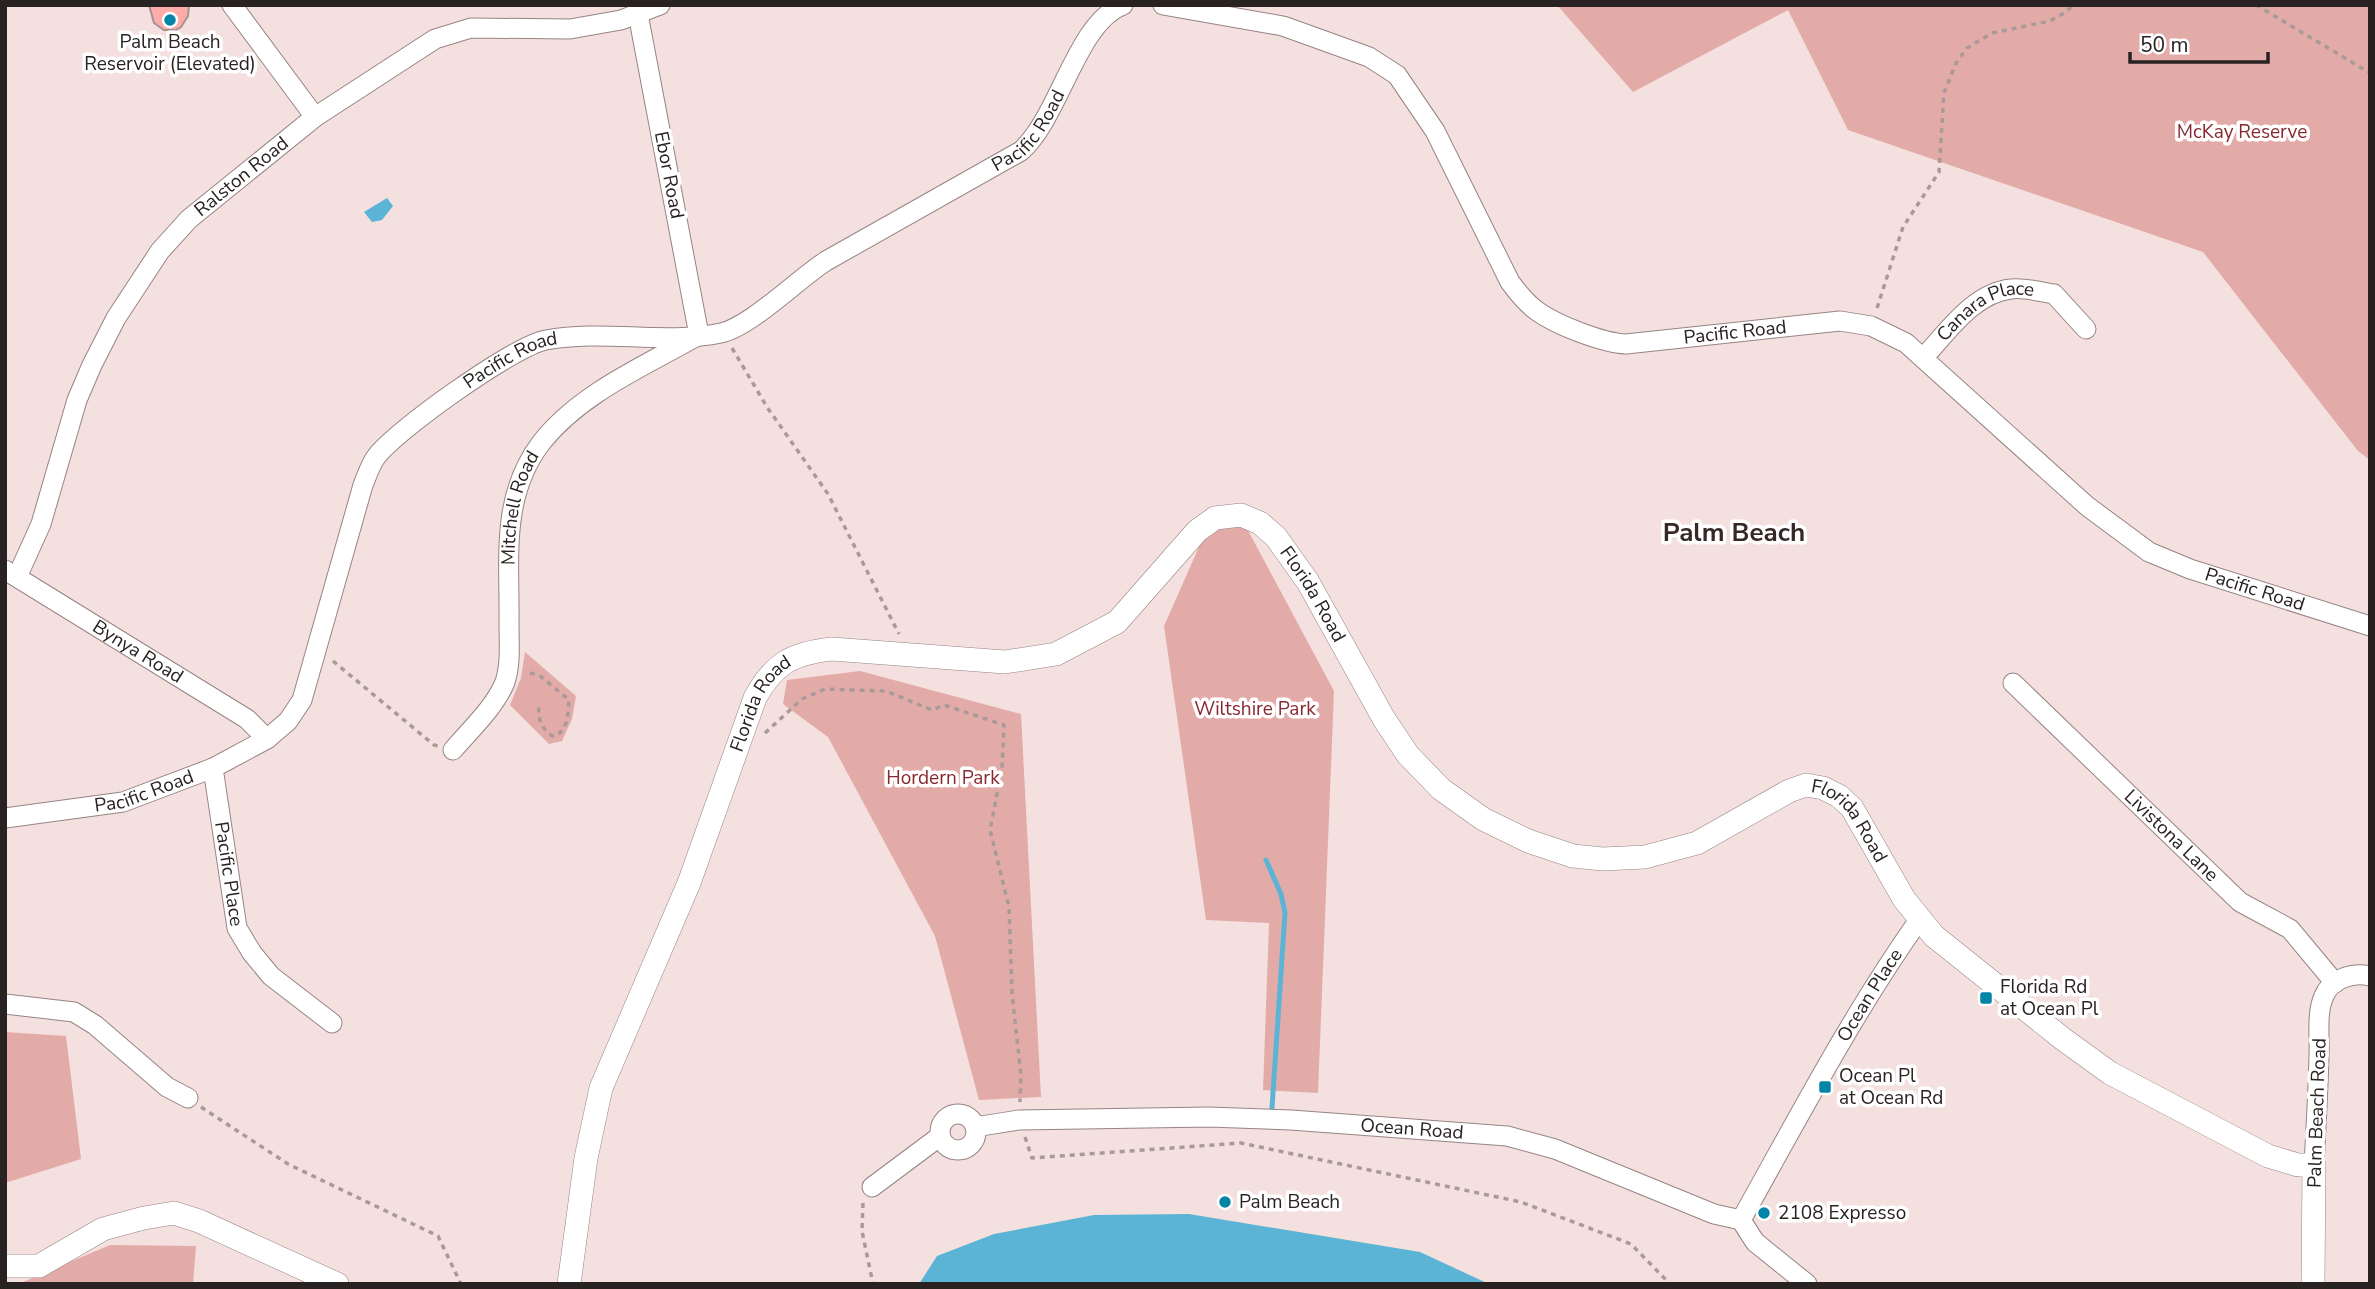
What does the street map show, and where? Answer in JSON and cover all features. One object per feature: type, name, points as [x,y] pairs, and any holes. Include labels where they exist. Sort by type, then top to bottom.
[{"type":"main road","name":"Florida Road","points":[[569,1284],[586,1158],[601,1088],[689,883],[755,698],[765,679],[780,663],[810,651],[832,649],[1005,662],[1056,654],[1117,622],[1197,531],[1215,519],[1241,515],[1260,523],[1276,537],[1308,582],[1384,719],[1408,755],[1441,789],[1483,819],[1528,841],[1573,856],[1613,859],[1645,857],[1697,843],[1789,791],[1806,785],[1823,788],[1839,796],[1852,808],[1904,900],[1934,936],[2063,1039],[2110,1073],[2268,1156],[2298,1165],[2314,1165]]},
{"type":"main road","name":"Palm Beach Road","points":[[2312,1284],[2314,1165]]},
{"type":"main road","points":[[5,1266],[39,1266],[103,1229],[174,1213],[199,1221],[337,1284]]},
{"type":"street","points":[[232,5],[315,117]]},
{"type":"street","name":"Ralston Road","points":[[11,574],[41,524],[77,400],[92,365],[124,307],[160,251],[189,219],[315,117],[435,39],[471,28],[570,29],[660,5]]},
{"type":"street","name":"Pacific Road","points":[[1163,5],[1283,26],[1369,57],[1397,75],[1435,131],[1510,282],[1523,300],[1539,313],[1605,340],[1626,344],[1840,321],[1871,326],[1906,343],[2087,506],[2149,552],[2189,569],[2370,626]]},
{"type":"street","name":"Pacific Road","points":[[5,818],[123,802],[213,768],[267,739],[296,711],[308,684],[363,485],[376,457],[402,432],[525,346],[546,340],[661,339],[699,335],[723,332],[746,322],[804,275],[826,261],[1021,151],[1038,132],[1090,34],[1112,8]]},
{"type":"street","name":"Ebor Road","points":[[623,13],[699,335]]},
{"type":"street","name":"Canara Place","points":[[1923,358],[1972,306],[1991,295],[2012,289],[2054,294],[2086,329]]},
{"type":"street","name":"Mitchell Road","points":[[453,750],[495,699],[507,673],[510,517],[517,488],[527,464],[553,430],[591,397],[699,335]]},
{"type":"street","name":"Bynya Road","points":[[11,574],[247,719],[267,739]]},
{"type":"street","name":"Livistona Lane","points":[[2013,683],[2240,902],[2290,929],[2335,982]]},
{"type":"street","name":"Pacific Place","points":[[213,768],[237,928],[252,953],[271,976],[332,1023]]},
{"type":"street","name":"Ocean Place","points":[[1741,1220],[1819,1081],[1919,920]]},
{"type":"street","points":[[2335,982],[2352,975],[2370,976]]},
{"type":"street","name":"Palm Beach Road","points":[[2314,1165],[2322,1004],[2324,996],[2335,982]]},
{"type":"street","points":[[5,1004],[74,1012],[95,1025],[167,1087],[188,1098]]},
{"type":"street","name":"Ocean Road","points":[[872,1187],[939,1137],[948,1149],[963,1150],[974,1141],[975,1127],[1019,1121],[1209,1117],[1291,1120],[1507,1136],[1555,1149],[1714,1214],[1741,1220]]},
{"type":"street","points":[[1741,1220],[1755,1242],[1807,1284]]},
{"type":"path","points":[[1871,326],[1903,227],[1939,172],[1944,93],[1956,63],[1967,48],[1992,33],[2050,21],[2073,5]]},
{"type":"path","points":[[2256,5],[2370,73]]},
{"type":"path","points":[[723,332],[767,407],[828,494],[910,655]]},
{"type":"path","points":[[318,648],[434,745],[453,750]]},
{"type":"path","points":[[533,679],[529,670],[569,700],[563,730],[558,735],[552,736],[541,726],[538,718],[539,705]]},
{"type":"path","points":[[764,734],[802,699],[825,689],[886,691],[932,710],[944,705],[1004,725],[1002,769],[990,830],[1009,907],[1012,993],[1021,1075],[1019,1121],[1032,1158],[1241,1143],[1521,1202],[1631,1244],[1670,1284]]},
{"type":"path","points":[[188,1098],[288,1164],[438,1236],[461,1284]]},
{"type":"path","points":[[872,1187],[863,1203],[862,1231],[873,1284]]},
{"type":"green space","name":"McKay Reserve","points":[[1557,5],[2370,5],[2370,460],[2358,451],[2203,252],[1848,130],[1788,10],[1633,92]]},
{"type":"green space","name":"Wiltshire Park","points":[[1235,506],[1334,691],[1318,1093],[1263,1090],[1269,923],[1206,920],[1164,626],[1214,513]]},
{"type":"green space","points":[[525,652],[576,696],[572,719],[562,741],[549,744],[510,705],[521,678]]},
{"type":"green space","name":"Hordern Park","points":[[860,671],[1021,714],[1041,1097],[979,1100],[935,936],[828,737],[783,704],[787,680]]},
{"type":"green space","points":[[5,1032],[66,1036],[81,1159],[5,1183]]},
{"type":"green space","points":[[110,1245],[196,1246],[193,1284],[18,1284]]},
{"type":"water","points":[[387,198],[393,206],[382,220],[372,222],[364,212]]},
{"type":"water","points":[[1189,1214],[1420,1252],[1489,1284],[919,1284],[937,1256],[994,1234],[1094,1215]]},
{"type":"building","name":"Palm Beach Reservoir (Elevated)","points":[[149,5],[189,5],[188,16],[176,30],[164,30],[154,23]]},
{"type":"waterway","points":[[1266,860],[1281,894],[1285,913],[1272,1108]]},
{"type":"place","name":"Palm Beach Reservoir (Elevated)","points":[[170,20]]},
{"type":"place","name":"Florida Rd at Ocean Pl","points":[[1986,998]]},
{"type":"place","name":"Ocean Pl at Ocean Rd","points":[[1825,1087]]},
{"type":"place","name":"Palm Beach","points":[[1225,1202]]},
{"type":"place","name":"2108 Expresso","points":[[1764,1213]]},
{"type":"district","name":"Palm Beach","points":[[1734,532]]}]
